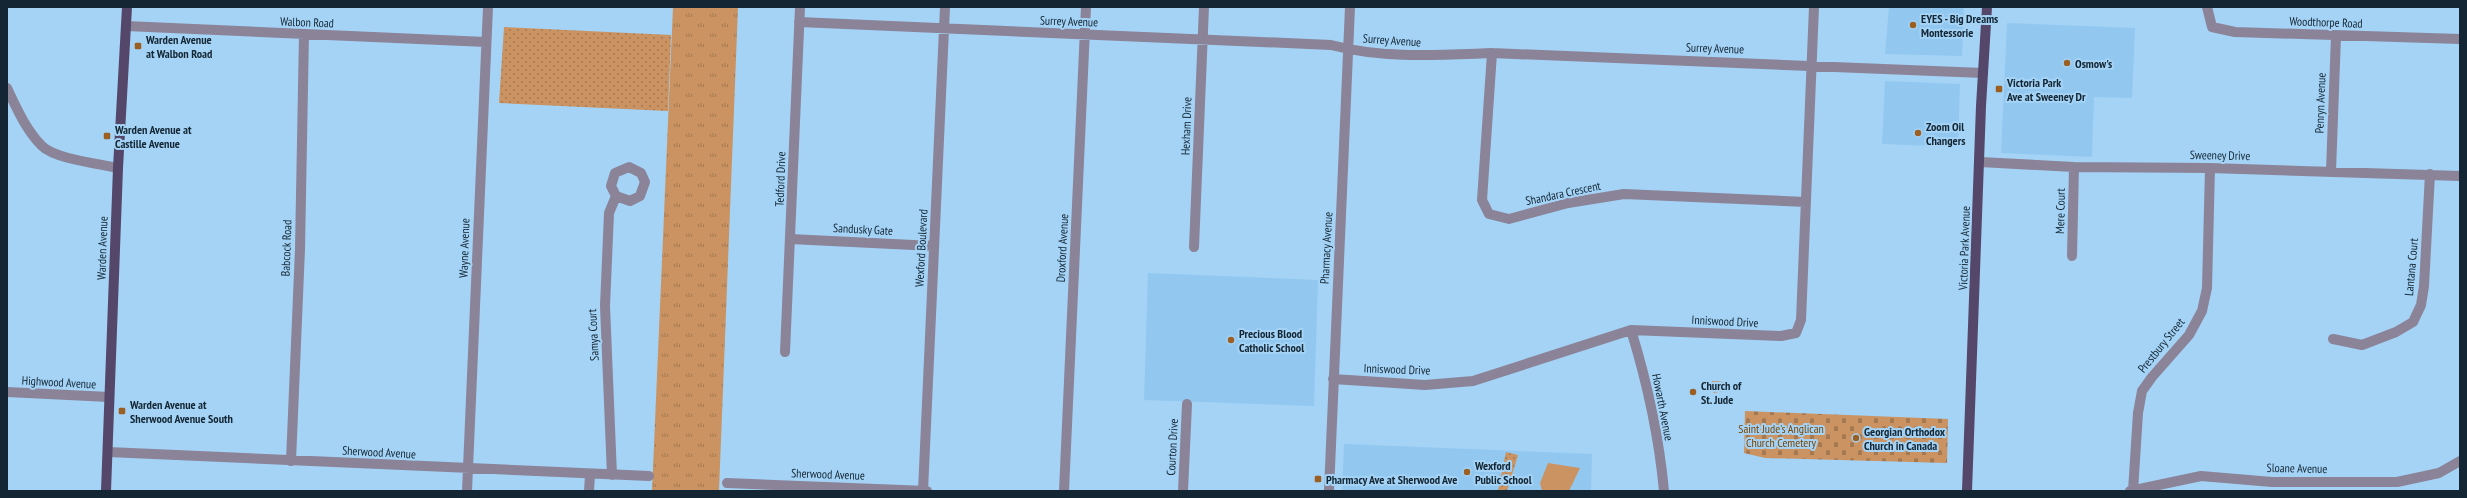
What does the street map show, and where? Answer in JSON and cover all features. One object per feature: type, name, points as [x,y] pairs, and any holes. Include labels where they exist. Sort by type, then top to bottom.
[{"type":"main road","name":"Warden Avenue","points":[[106,491],[118,168],[127,7]]},
{"type":"main road","name":"Victoria Park Avenue","points":[[1967,491],[1983,73],[1987,7]]},
{"type":"street","name":"Wayne Avenue","points":[[467,491],[488,7]]},
{"type":"street","name":"Tedford Drive","points":[[785,352],[800,7]]},
{"type":"street","name":"Wexford Boulevard","points":[[923,491],[945,7]]},
{"type":"street","name":"Droxford Avenue","points":[[1064,491],[1086,7]]},
{"type":"street","name":"Hexham Drive","points":[[1194,247],[1204,7]]},
{"type":"street","name":"Pharmacy Avenue","points":[[1329,491],[1350,7]]},
{"type":"street","name":"Inniswood Drive","points":[[1333,379],[1425,385],[1473,381],[1631,330],[1782,336],[1796,333],[1801,320],[1814,7]]},
{"type":"street","name":"Woodthorpe Road","points":[[2207,7],[2212,27],[2235,32],[2336,36],[2460,38]]},
{"type":"street","name":"Surrey Avenue","points":[[799,22],[1331,45],[1369,53],[1428,56],[1492,53],[1983,73]]},
{"type":"street","name":"Walbon Road","points":[[126,26],[486,42]]},
{"type":"street","name":"Babcock Road","points":[[291,461],[300,249],[304,34]]},
{"type":"street","name":"Penryn Avenue","points":[[2331,171],[2336,36]]},
{"type":"street","name":"Shandara Crescent","points":[[1492,53],[1482,200],[1489,214],[1509,219],[1568,203],[1624,194],[1806,202]]},
{"type":"street","points":[[7,88],[24,122],[43,147],[68,158],[118,168]]},
{"type":"street","name":"Sweeney Drive","points":[[1980,162],[2074,167],[2210,168],[2460,176]]},
{"type":"street","name":"Mere Court","points":[[2072,256],[2074,167]]},
{"type":"street","name":"Prestbury Street","points":[[2132,491],[2138,413],[2142,391],[2152,377],[2189,335],[2202,311],[2207,288],[2210,168]]},
{"type":"street","name":"Lantana Court","points":[[2333,339],[2362,345],[2396,332],[2413,322],[2421,304],[2424,286],[2430,174]]},
{"type":"street","name":"Samya Court","points":[[612,474],[605,306],[609,213],[616,196]]},
{"type":"street","name":"Sandusky Gate","points":[[790,239],[934,246]]},
{"type":"street","name":"Howarth Avenue","points":[[1631,330],[1641,360],[1654,425],[1664,491]]},
{"type":"street","name":"Highwood Avenue","points":[[7,392],[109,397]]},
{"type":"street","name":"Courton Drive","points":[[1183,491],[1187,404]]},
{"type":"street","name":"Sherwood Avenue","points":[[108,452],[590,475],[612,474],[649,476]]},
{"type":"street","name":"Sloane Avenue","points":[[2132,491],[2201,476],[2272,486],[2397,482],[2439,473],[2460,461]]},
{"type":"street","points":[[589,491],[590,475]]},
{"type":"street","name":"Sherwood Avenue","points":[[727,483],[927,491]]},
{"type":"shaded area","points":[[1889,7],[1964,7],[1962,56],[1885,54]]},
{"type":"shaded area","points":[[2007,23],[2135,28],[2132,98],[2094,97],[2092,157],[2001,153]]},
{"type":"shaded area","points":[[1885,81],[1960,84],[1958,147],[1882,144]]},
{"type":"shaded area","name":"Precious Blood Catholic School","points":[[1148,273],[1318,280],[1314,406],[1144,400]]},
{"type":"shaded area","name":"Wexford Public School","points":[[1344,444],[1592,454],[1591,491],[1342,491]]},
{"type":"green space","points":[[673,7],[738,7],[719,491],[652,491]]},
{"type":"green space","points":[[504,27],[671,35],[668,111],[499,103]]},
{"type":"green space","points":[[1712,381],[1726,382],[1727,390],[1714,393],[1710,389]]},
{"type":"green space","name":"Saint Jude's Anglican Church Cemetery","points":[[1745,411],[1948,419],[1947,463],[1765,458],[1744,453]]},
{"type":"green space","points":[[1506,452],[1518,455],[1507,491],[1498,491]]},
{"type":"green space","points":[[1548,463],[1580,468],[1569,491],[1542,491],[1540,483]]},
{"type":"place","name":"EYES - Big Dreams Montessorie","points":[[1913,25]]},
{"type":"place","name":"Warden Avenue at Walbon Road","points":[[138,46]]},
{"type":"place","name":"Osmow's","points":[[2067,63]]},
{"type":"place","name":"Victoria Park Ave at Sweeney Dr","points":[[1999,89]]},
{"type":"place","name":"Zoom Oil Changers","points":[[1918,133]]},
{"type":"place","name":"Warden Avenue at Castille Avenue","points":[[107,136]]},
{"type":"place","name":"Precious Blood Catholic School","points":[[1231,340]]},
{"type":"place","name":"Church of St. Jude","points":[[1693,392]]},
{"type":"place","name":"Warden Avenue at Sherwood Avenue South","points":[[122,411]]},
{"type":"place","name":"Georgian Orthodox Church in Canada","points":[[1856,438]]},
{"type":"place","name":"Wexford Public School","points":[[1467,472]]},
{"type":"place","name":"Pharmacy Ave at Sherwood Ave","points":[[1318,479]]}]
